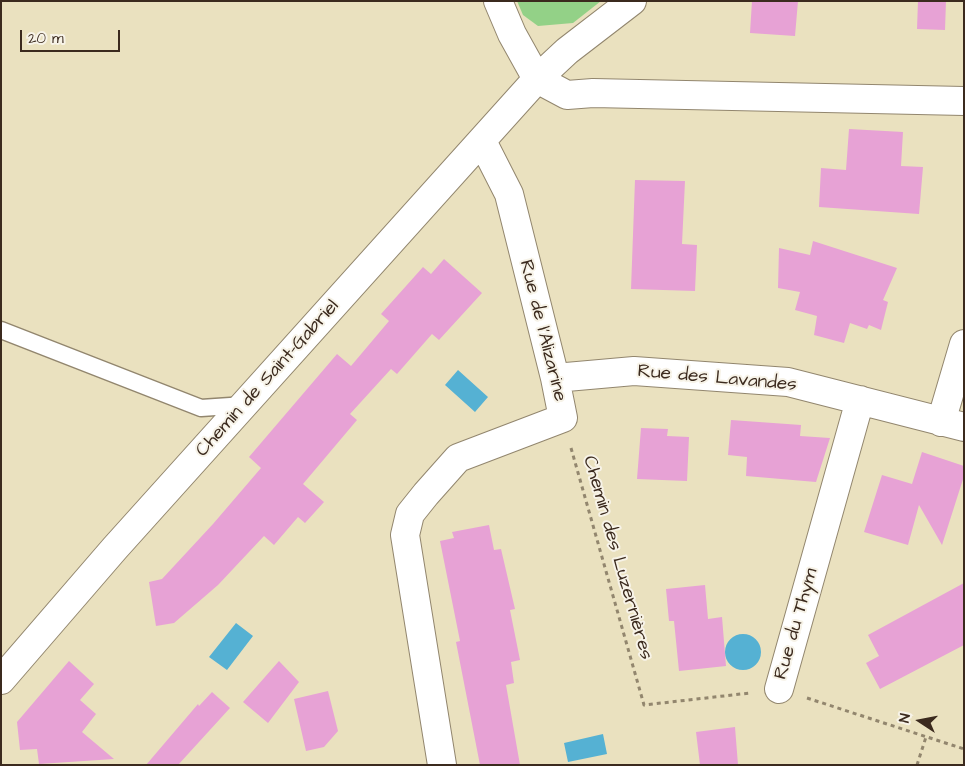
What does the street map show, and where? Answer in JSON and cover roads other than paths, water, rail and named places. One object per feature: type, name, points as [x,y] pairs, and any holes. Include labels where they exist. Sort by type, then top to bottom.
[{"type":"street","points":[[498,1],[512,34],[537,79],[567,95],[593,93],[964,100]]},
{"type":"street","name":"Chemin de Saint-Gabriel","points":[[1,680],[115,548],[537,79],[568,51],[632,1]]},
{"type":"street","name":"Rue de l'Alizarine","points":[[442,765],[405,535],[410,514],[458,458],[563,418],[555,378],[508,194],[482,141]]},
{"type":"street","points":[[952,424],[964,344]]},
{"type":"street","name":"Rue des Lavandes","points":[[555,378],[634,371],[788,382],[952,424]]},
{"type":"street","name":"Rue du Thym","points":[[779,689],[860,400]]},
{"type":"lane","points":[[1,330],[201,408],[245,404]]},
{"type":"water","points":[[458,370],[488,397],[475,412],[445,385]]},
{"type":"water","points":[[236,623],[253,636],[227,670],[209,657]]},
{"type":"water","points":[[743,634],[756,639],[761,652],[756,665],[743,670],[730,665],[725,652],[730,639]]},
{"type":"water","points":[[603,734],[607,754],[568,762],[564,743]]}]
